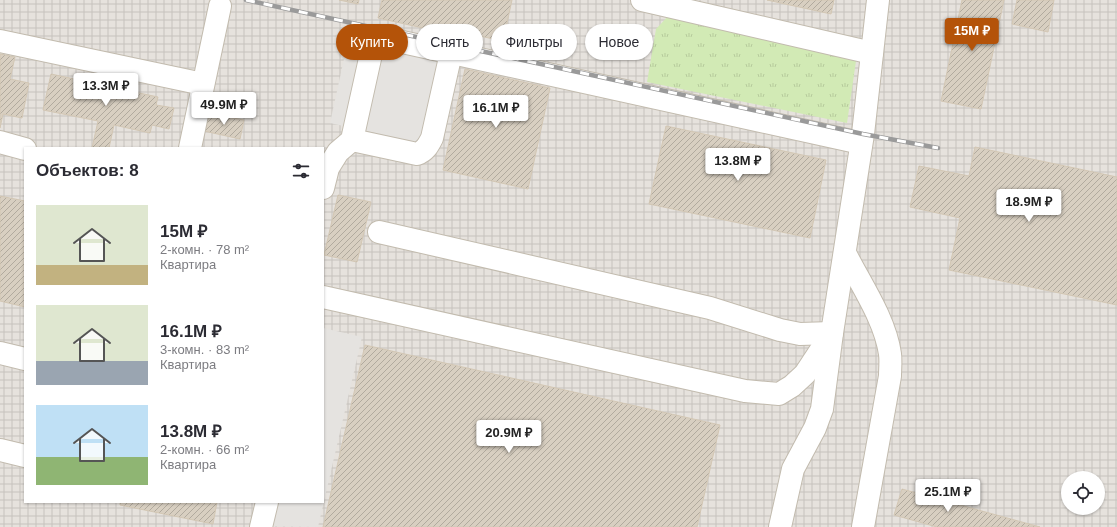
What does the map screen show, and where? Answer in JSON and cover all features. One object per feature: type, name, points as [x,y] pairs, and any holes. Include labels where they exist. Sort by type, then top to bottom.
[{"type":"lane","points":[[642,0],[872,53]]},
{"type":"lane","points":[[780,527],[793,469],[815,428],[822,409],[861,143],[878,0]]},
{"type":"lane","points":[[190,147],[220,6]]},
{"type":"lane","points":[[324,184],[328,168],[338,152],[352,140],[375,36],[416,45]]},
{"type":"lane","points":[[0,41],[204,84]]},
{"type":"lane","points":[[352,140],[417,154],[422,152],[428,146],[432,138],[449,60]]},
{"type":"lane","points":[[483,60],[861,143]]},
{"type":"lane","points":[[0,142],[24,149]]},
{"type":"lane","points":[[379,232],[710,308],[780,330],[800,334],[832,333]]},
{"type":"lane","points":[[845,253],[878,318],[885,334],[890,354],[889,383],[863,527]]},
{"type":"lane","points":[[324,297],[745,391],[765,393],[780,394],[792,386],[805,374],[832,333]]},
{"type":"lane","points":[[0,354],[24,359]]},
{"type":"lane","points":[[0,450],[24,456]]},
{"type":"lane","points":[[261,527],[268,503]]},
{"type":"shaded area","points":[[0,0],[1117,0],[1117,527],[0,527]]},
{"type":"shaded area","points":[[408,50],[416,52],[416,60],[438,60],[420,143],[330,123],[344,60],[408,60]]},
{"type":"shaded area","points":[[324,328],[362,337],[324,501]]},
{"type":"shaded area","points":[[256,503],[324,503],[318,527],[250,526]]},
{"type":"green space","points":[[670,14],[856,61],[847,123],[647,82],[651,60],[653,60],[653,47],[656,29]]},
{"type":"building","points":[[339,0],[359,0],[358,4]]},
{"type":"building","points":[[382,0],[512,0],[507,24],[491,24],[491,38],[483,37],[483,24],[416,24],[416,26],[378,18]]},
{"type":"building","points":[[767,0],[834,0],[831,14]]},
{"type":"building","points":[[962,0],[1004,0],[981,109],[941,101]]},
{"type":"building","points":[[1017,0],[1054,0],[1048,32],[1012,24]]},
{"type":"building","points":[[0,54],[15,57],[10,79],[29,83],[22,118],[3,114],[0,128]]},
{"type":"building","points":[[465,69],[550,88],[528,189],[443,170]]},
{"type":"building","points":[[51,74],[158,97],[156,105],[174,108],[169,129],[152,125],[150,133],[114,125],[109,147],[92,147],[98,121],[43,110]]},
{"type":"building","points":[[208,113],[244,120],[240,139],[204,131]]},
{"type":"building","points":[[666,126],[826,160],[810,238],[649,204]]},
{"type":"building","points":[[975,147],[1117,177],[1117,305],[949,270],[960,218],[910,207],[919,166],[969,176]]},
{"type":"building","points":[[338,195],[371,202],[357,262],[324,255]]},
{"type":"building","points":[[0,196],[24,201],[24,307],[0,301]]},
{"type":"building","points":[[365,345],[720,425],[697,527],[323,527]]},
{"type":"building","points":[[902,489],[1040,527],[937,527],[894,515]]},
{"type":"building","points":[[120,503],[217,503],[213,524],[120,505]]},
{"type":"railway","points":[[246,0],[863,134],[938,148]]}]
